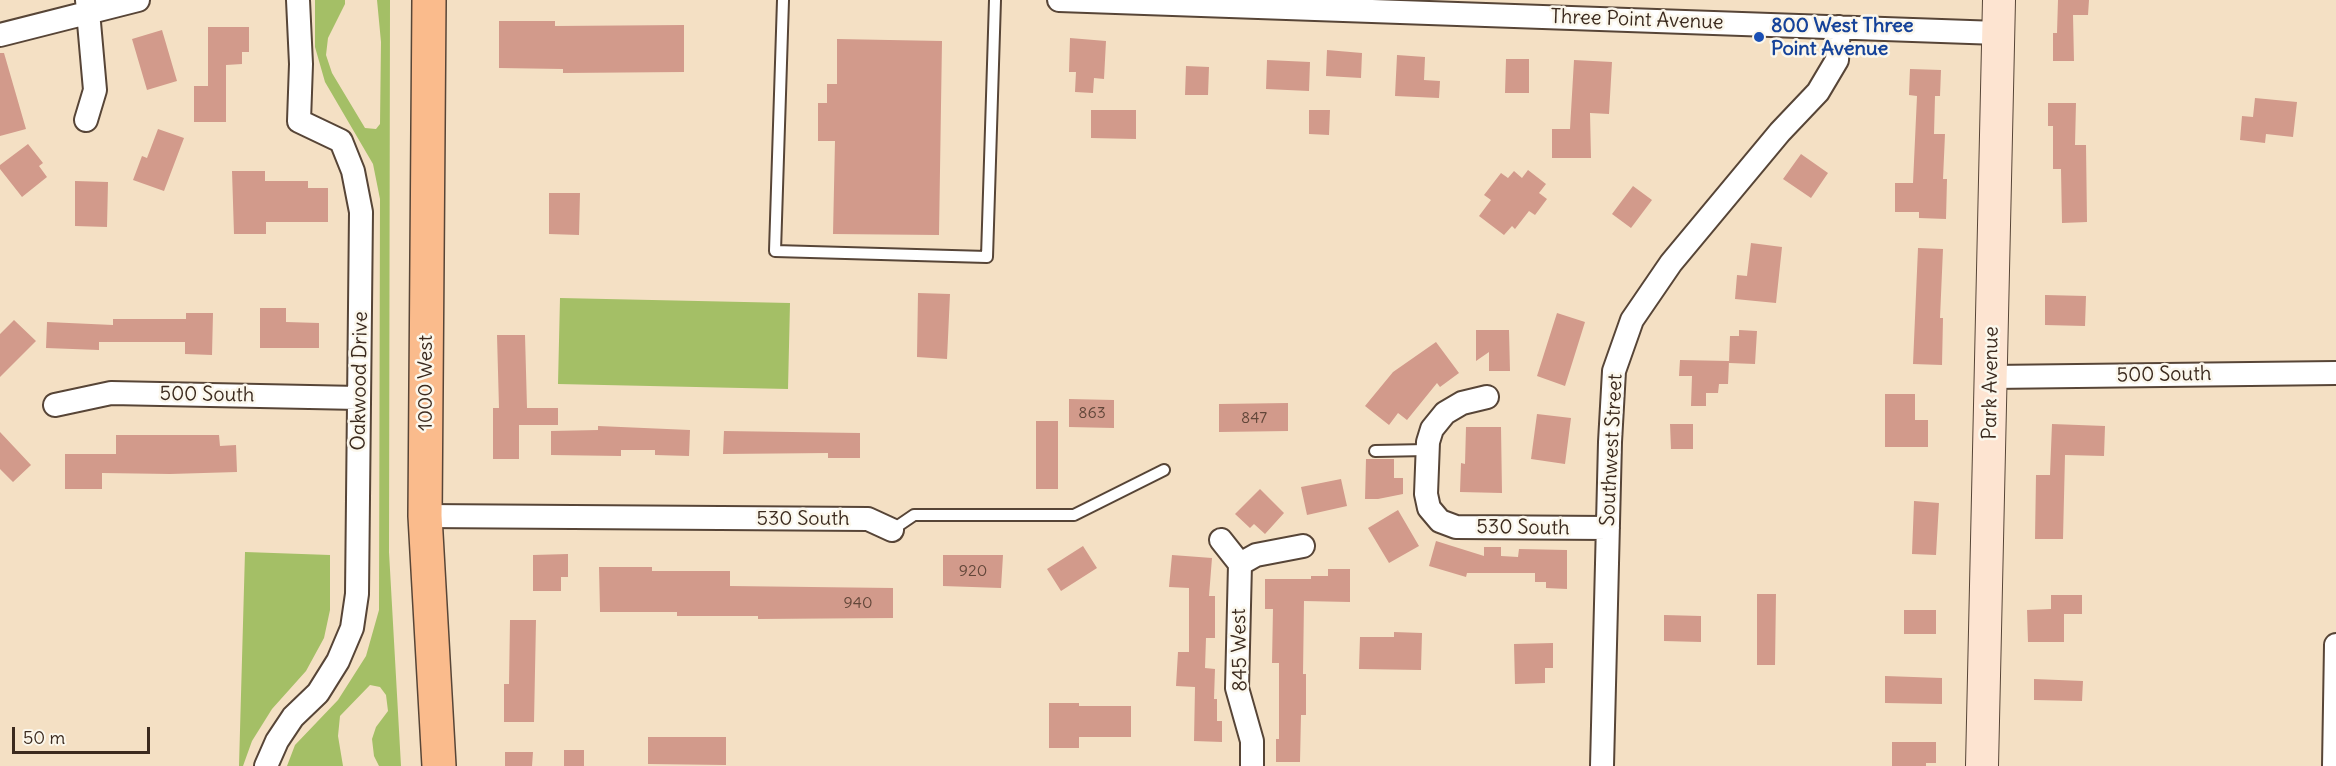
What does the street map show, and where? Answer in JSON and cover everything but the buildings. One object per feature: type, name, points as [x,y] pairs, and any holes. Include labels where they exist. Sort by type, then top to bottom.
[{"type":"main road","name":"1000 West","points":[[429,0],[425,516],[439,766]]},
{"type":"street","points":[[0,35],[88,6],[138,0]]},
{"type":"street","name":"Oakwood Drive","points":[[266,766],[277,741],[293,717],[318,693],[338,661],[352,628],[357,594],[361,212],[353,171],[341,141],[299,121],[301,64],[298,0]]},
{"type":"street","name":"Three Point Avenue","points":[[1059,0],[1998,33]]},
{"type":"street","name":"Park Avenue","points":[[1982,766],[1999,0]]},
{"type":"street","points":[[87,120],[95,90],[88,6]]},
{"type":"street","name":"Southwest Street","points":[[1602,766],[1614,371],[1632,320],[1678,255],[1780,132],[1818,92],[1837,60],[1839,27]]},
{"type":"street","name":"500 South","points":[[1991,377],[2336,373]]},
{"type":"street","name":"500 South","points":[[55,405],[111,393],[359,399]]},
{"type":"street","points":[[1427,450],[1432,429],[1445,414],[1462,403],[1487,397]]},
{"type":"street","name":"530 South","points":[[1427,450],[1426,494],[1429,508],[1440,521],[1456,527],[1608,528]]},
{"type":"street","name":"530 South","points":[[425,516],[868,519],[892,530]]},
{"type":"street","points":[[1221,540],[1240,564],[1256,555],[1303,546]]},
{"type":"street","name":"845 West","points":[[1240,564],[1237,688],[1252,741],[1252,766]]},
{"type":"street","points":[[2334,766],[2336,645]]},
{"type":"lane","points":[[783,0],[775,251],[987,257],[995,0]]},
{"type":"lane","points":[[1374,451],[1427,450]]},
{"type":"lane","name":"530 South","points":[[892,530],[915,515],[1074,515],[1164,471]]},
{"type":"green space","points":[[315,0],[345,0],[328,38],[326,55],[332,73],[365,128],[376,129],[380,124],[381,42],[377,0],[390,0],[389,552],[401,766],[379,766],[374,756],[372,739],[376,727],[388,711],[386,695],[380,687],[370,685],[340,716],[338,736],[343,766],[287,766],[295,745],[338,700],[366,656],[379,610],[380,199],[373,164],[325,82],[315,47]]},
{"type":"green space","points":[[560,298],[790,303],[788,389],[558,384]]},
{"type":"green space","points":[[245,552],[330,555],[330,610],[324,638],[306,671],[272,709],[252,741],[243,766],[239,766]]},
{"type":"place","name":"800 West Three Point Avenue","points":[[1759,37]]}]
